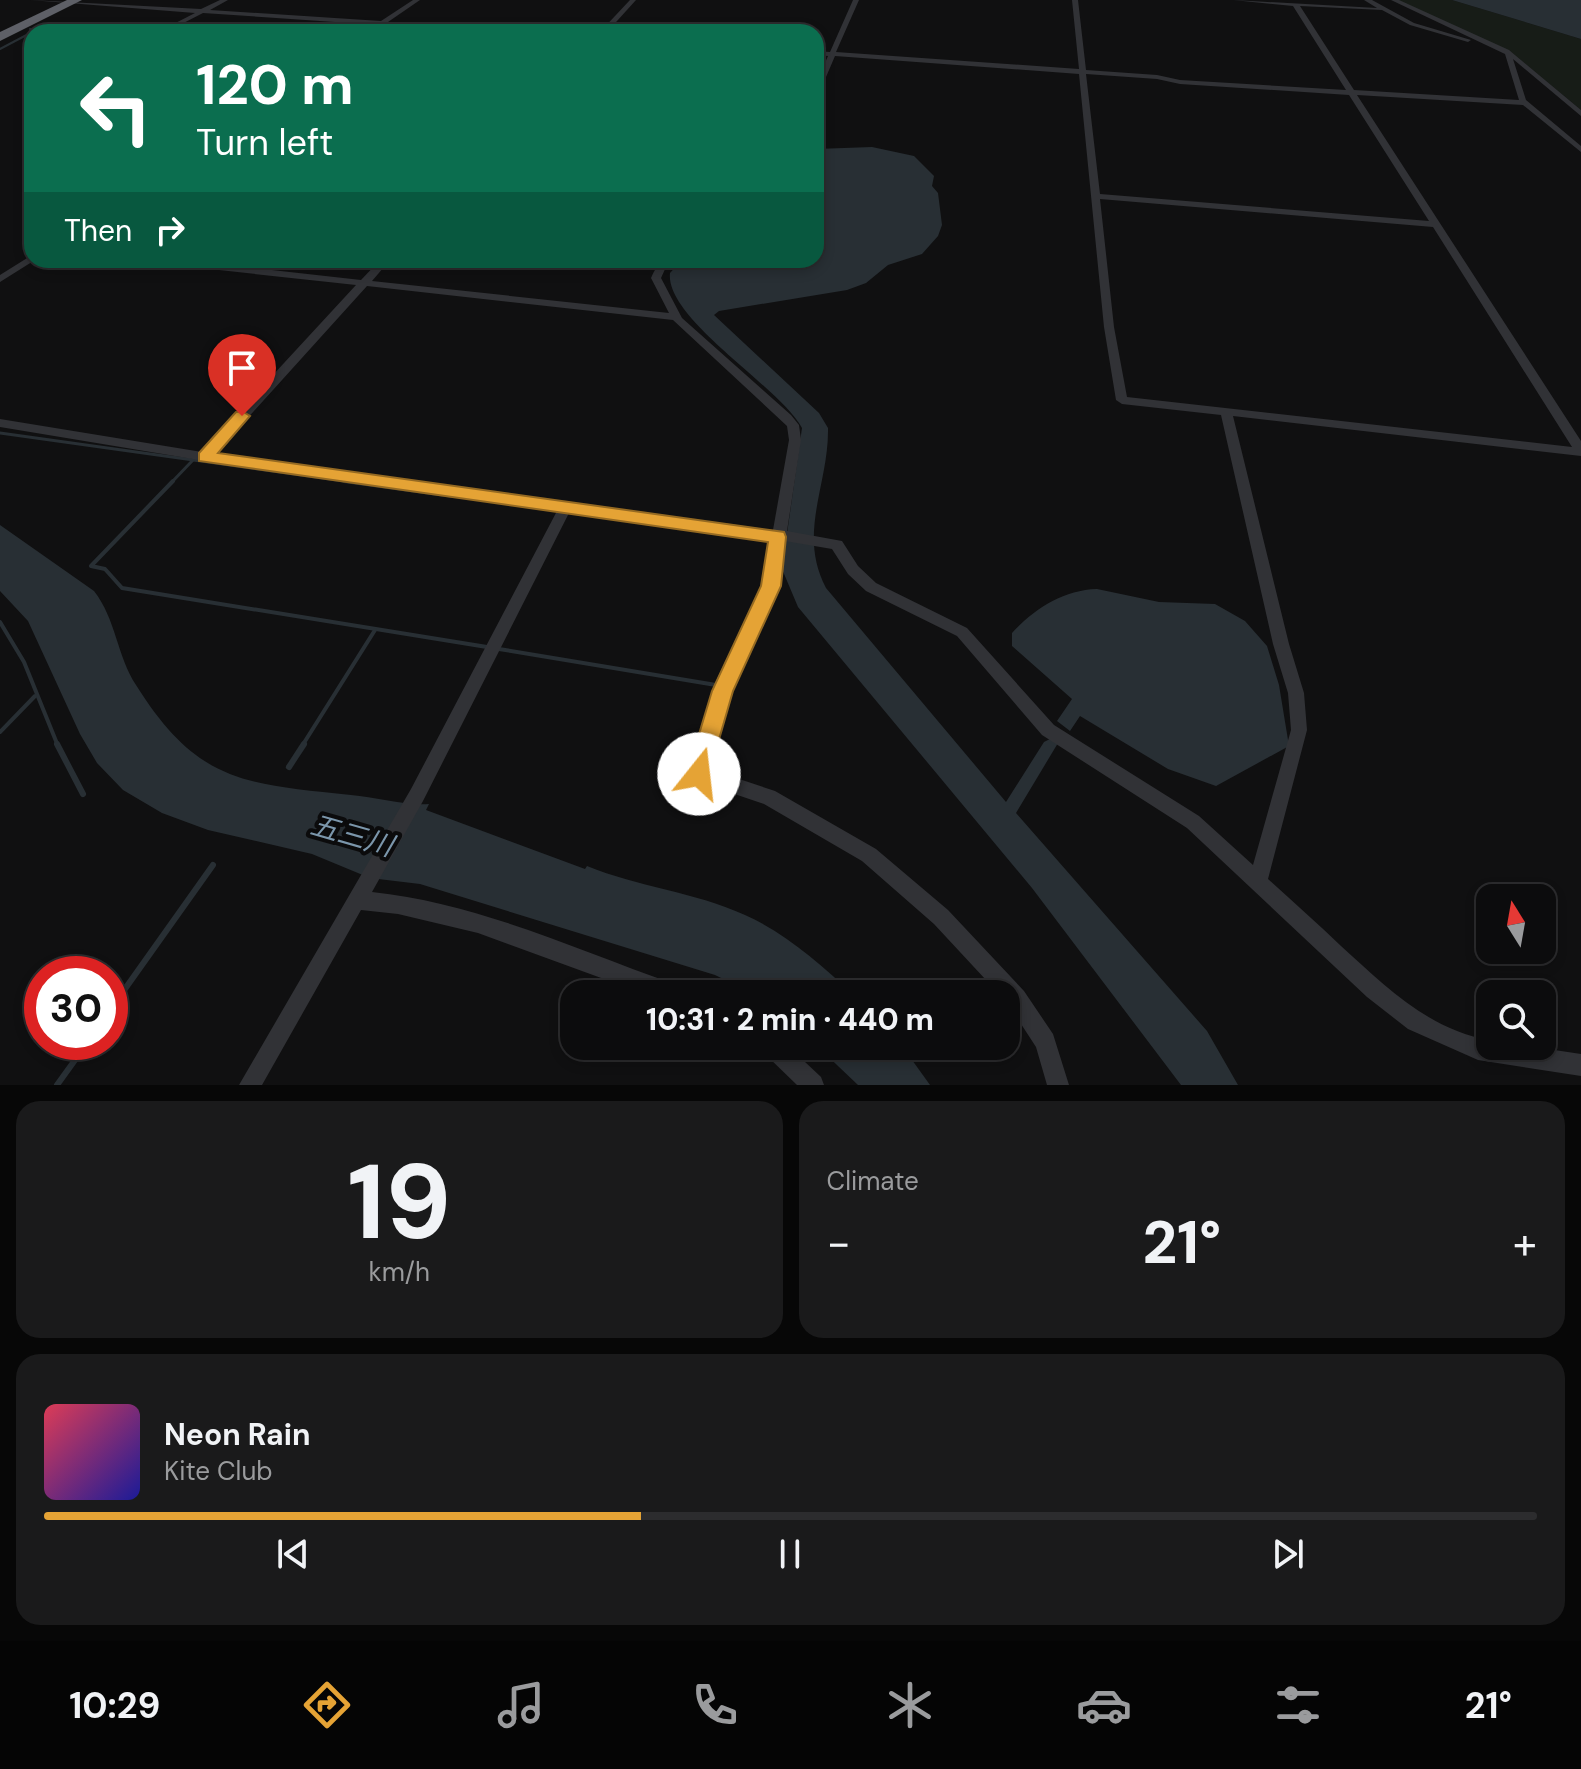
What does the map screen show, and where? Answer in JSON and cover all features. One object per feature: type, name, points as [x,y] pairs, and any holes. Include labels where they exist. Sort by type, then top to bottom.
[{"type":"highway","points":[[27,24],[72,2]]},
{"type":"highway","points":[[2,36],[24,25]]},
{"type":"street","points":[[33,0],[397,24]]},
{"type":"street","points":[[177,24],[225,0]]},
{"type":"street","points":[[383,23],[417,0]]},
{"type":"street","points":[[610,24],[633,0]]},
{"type":"street","points":[[824,74],[856,0]]},
{"type":"street","points":[[1075,0],[1109,327],[1122,400],[1581,451]]},
{"type":"street","points":[[1236,0],[1381,10]]},
{"type":"street","points":[[1367,0],[1381,10],[1427,29],[1507,51]]},
{"type":"street","points":[[1394,0],[1507,51],[1538,74],[1581,114]]},
{"type":"street","points":[[1295,4],[1581,451]]},
{"type":"street","points":[[1507,51],[1525,103],[1581,150]]},
{"type":"street","points":[[824,53],[1180,82],[1525,103]]},
{"type":"street","points":[[1097,196],[1436,224]]},
{"type":"street","points":[[0,279],[24,263]]},
{"type":"street","points":[[227,268],[676,317]]},
{"type":"street","points":[[205,457],[377,268]]},
{"type":"street","points":[[661,268],[656,278],[676,317],[705,348],[793,425],[795,440],[771,586],[722,691],[699,774],[769,797],[869,855],[941,917],[1017,998],[1045,1042],[1058,1085]]},
{"type":"street","points":[[1226,412],[1281,644],[1296,693],[1299,730],[1258,881]]},
{"type":"street","points":[[0,423],[205,457],[837,545],[853,570],[871,587],[962,632],[1048,730],[1193,822],[1374,990],[1415,1022],[1478,1049],[1581,1065]]},
{"type":"street","points":[[250,1085],[417,795],[566,506]]},
{"type":"street","points":[[357,900],[401,903],[464,919],[635,980]]},
{"type":"street","points":[[787,1060],[813,1085]]},
{"type":"shaded area","points":[[1397,0],[1452,0],[1581,39],[1581,110],[1511,52]]},
{"type":"water","points":[[1452,0],[1581,0],[1581,39]]},
{"type":"water","points":[[872,147],[914,156],[934,176],[932,186],[938,193],[942,225],[938,236],[922,254],[888,265],[866,283],[847,290],[719,311],[714,315],[819,413],[828,428],[814,528],[818,568],[826,588],[1006,802],[1044,742],[1052,738],[1058,743],[1016,813],[1207,1031],[1238,1085],[1181,1085],[1032,888],[798,607],[782,569],[802,428],[790,411],[685,311],[673,291],[670,273],[675,268],[824,268],[824,149]]},
{"type":"water","name":"五三川","points":[[0,525],[94,591],[107,613],[130,674],[158,717],[180,742],[202,760],[226,772],[280,787],[429,804],[426,810],[585,869],[587,866],[726,907],[760,922],[788,940],[837,980],[725,980],[420,884],[370,878],[312,854],[208,830],[162,813],[123,790],[97,763],[80,734],[28,621],[0,591]]},
{"type":"water","points":[[1097,589],[1159,602],[1215,604],[1245,621],[1267,646],[1279,685],[1289,746],[1216,786],[1168,769],[1080,716],[1070,731],[1057,721],[1072,699],[1012,646],[1012,633],[1050,602],[1072,593]]},
{"type":"water","points":[[832,1060],[912,1060],[930,1085],[858,1085]]},
{"type":"waterway","points":[[0,49],[24,36]]},
{"type":"waterway","points":[[0,433],[358,483]]},
{"type":"waterway","points":[[171,483],[193,460]]},
{"type":"waterway","points":[[173,481],[91,566],[105,569],[122,588],[487,647]]},
{"type":"waterway","points":[[344,481],[453,496]]},
{"type":"waterway","points":[[499,649],[716,685],[762,590],[770,541],[767,540]]},
{"type":"waterway","points":[[0,622],[24,662],[58,746]]},
{"type":"waterway","points":[[302,746],[375,630]]},
{"type":"waterway","points":[[0,732],[35,696]]},
{"type":"waterway","points":[[289,767],[304,744]]},
{"type":"waterway","points":[[58,746],[83,794]]},
{"type":"waterway","points":[[128,985],[213,865]]},
{"type":"waterway","points":[[57,1085],[75,1060]]},
{"type":"route","points":[[242,416],[205,457],[695,523],[777,537],[771,586],[722,691],[699,774]]}]
